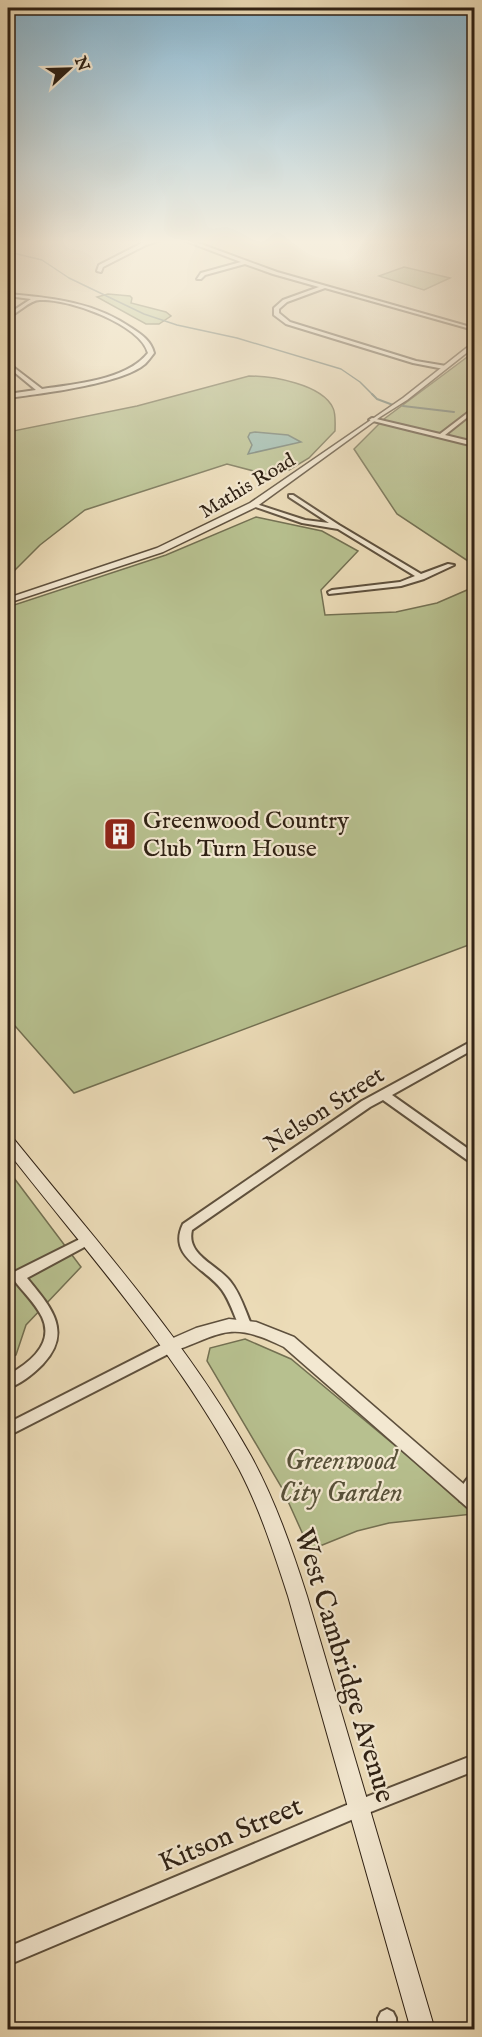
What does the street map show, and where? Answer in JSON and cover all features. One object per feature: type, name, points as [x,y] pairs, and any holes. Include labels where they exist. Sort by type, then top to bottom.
[{"type":"main road","name":"West Cambridge Avenue","points":[[8,1142],[169,1347],[225,1429],[264,1503],[290,1572],[361,1807],[423,2030]]},
{"type":"street","points":[[8,396],[123,375],[143,365],[152,353],[145,340],[138,335]]},
{"type":"street","points":[[327,335],[415,362],[444,367]]},
{"type":"street","name":"Mathis Road","points":[[8,601],[160,550],[253,505],[405,399],[474,344]]},
{"type":"street","points":[[8,364],[41,391]]},
{"type":"street","points":[[442,435],[474,410]]},
{"type":"street","points":[[372,420],[474,444]]},
{"type":"street","points":[[291,496],[422,577]]},
{"type":"street","points":[[253,505],[304,522],[340,527]]},
{"type":"street","points":[[332,592],[379,588],[422,577],[450,565]]},
{"type":"street","name":"Nelson Street","points":[[245,1324],[226,1285],[189,1252],[184,1242],[188,1227],[200,1216],[383,1094],[474,1044]]},
{"type":"street","points":[[383,1094],[474,1159]]},
{"type":"street","points":[[8,1382],[45,1353],[50,1343],[52,1330],[49,1318],[18,1276],[86,1241]]},
{"type":"street","points":[[8,1430],[203,1330],[245,1324],[265,1329],[289,1342],[470,1499],[474,1480]]},
{"type":"street","name":"Kitson Street","points":[[8,1956],[361,1807],[474,1763]]},
{"type":"green space","points":[[474,352],[474,565],[397,514],[354,449],[384,419]]},
{"type":"green space","points":[[249,376],[296,383],[318,393],[333,408],[335,431],[309,458],[289,470],[265,474],[227,464],[85,510],[40,545],[8,577],[8,432],[137,406]]},
{"type":"green space","points":[[256,517],[322,531],[358,551],[321,590],[325,615],[396,612],[437,603],[474,587],[474,943],[74,1093],[8,1018],[8,607],[166,555]]},
{"type":"green space","points":[[8,1170],[81,1267],[26,1325],[16,1355],[8,1359]]},
{"type":"green space","name":"Greenwood City Garden","points":[[245,1339],[291,1359],[416,1463],[473,1514],[389,1523],[357,1531],[310,1550],[282,1488],[207,1361],[210,1348]]},
{"type":"water","points":[[250,433],[288,435],[301,442],[248,454],[252,445],[248,437]]},
{"type":"waterway","points":[[223,335],[341,369],[360,382],[377,399],[393,405]]},
{"type":"waterway","points":[[403,406],[454,412]]},
{"type":"place","name":"Greenwood Country Club Turn House","points":[[120,834]]}]
